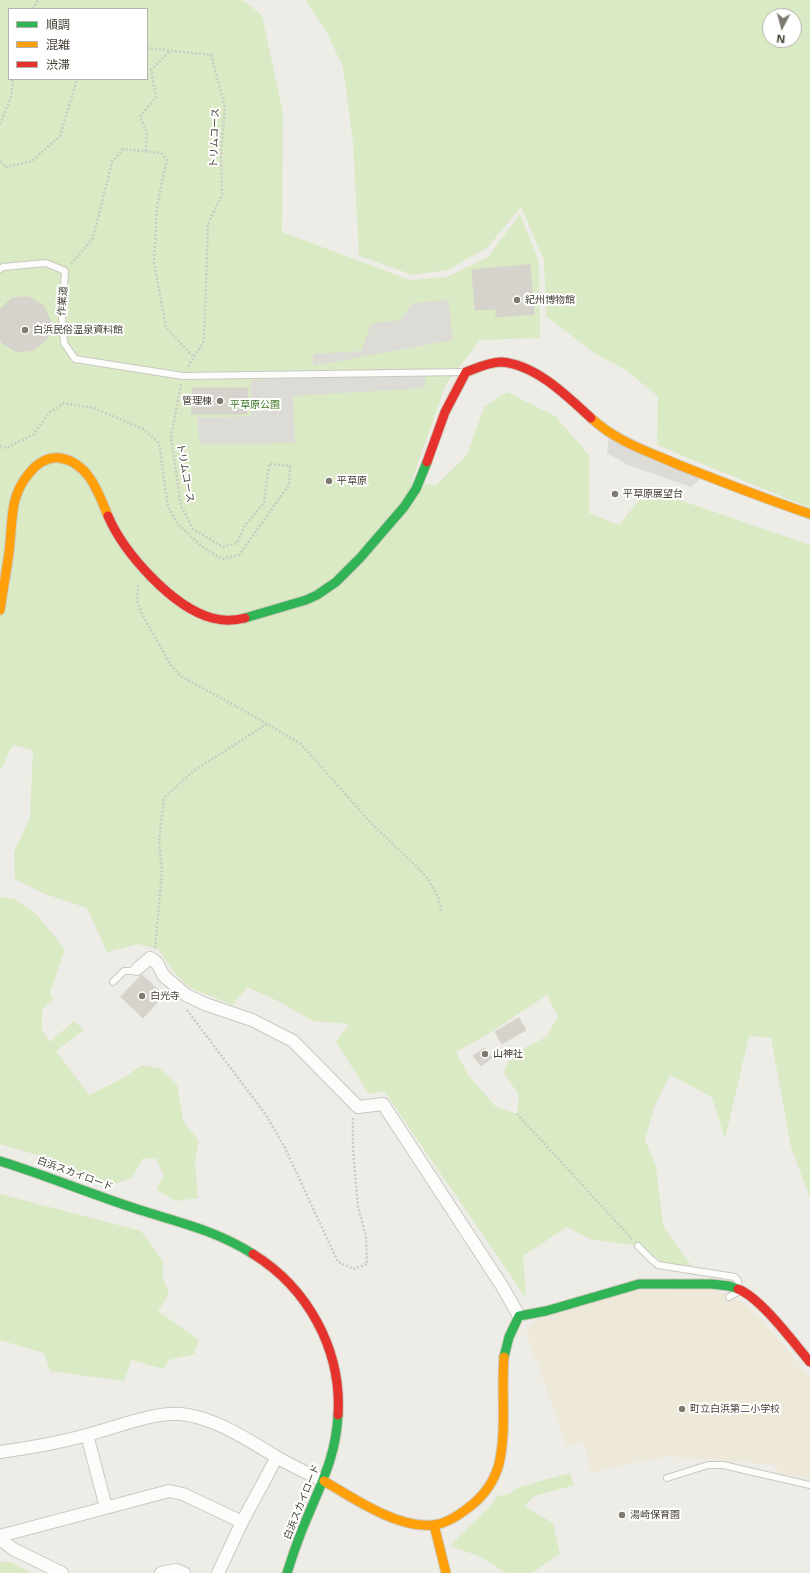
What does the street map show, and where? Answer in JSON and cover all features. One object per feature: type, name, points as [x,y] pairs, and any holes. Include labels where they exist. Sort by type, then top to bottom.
[{"type":"street","points":[[0,610],[15,500],[28,474],[37,465],[46,460],[56,458],[66,459],[87,474],[96,487],[109,521],[117,536],[140,566],[154,580],[182,602],[208,617],[234,621],[317,596],[341,579],[411,498],[424,474],[442,418],[466,372],[488,364],[500,362],[516,364],[532,371],[567,396],[604,430],[629,444],[741,490],[810,514]]},
{"type":"street","points":[[136,969],[150,958],[157,963],[164,976],[186,995],[204,1004],[252,1020],[293,1041],[358,1107],[383,1104],[502,1286],[519,1316]]},
{"type":"street","name":"白浜スカイロード","points":[[0,1161],[29,1169],[141,1210],[200,1228],[254,1254],[276,1269],[290,1282],[308,1304],[320,1324],[328,1344],[338,1390],[338,1417],[332,1453],[324,1481],[305,1521],[286,1573]]},
{"type":"street","name":"白浜スカイロード","points":[[37,1183],[110,1204],[141,1210]]},
{"type":"street","points":[[0,1452],[35,1447],[163,1415],[180,1414],[207,1420],[222,1426],[384,1515],[408,1524],[434,1525],[453,1518],[471,1508],[489,1486],[497,1470],[501,1451],[503,1425],[504,1359],[512,1327],[519,1316],[546,1311],[610,1291],[639,1284],[665,1282],[729,1286],[745,1292],[773,1318],[810,1362]]},
{"type":"street","points":[[87,1435],[106,1507]]},
{"type":"street","points":[[218,1573],[242,1522],[276,1457]]},
{"type":"street","points":[[0,1536],[169,1491],[183,1494],[242,1522]]},
{"type":"street","points":[[434,1525],[446,1573]]},
{"type":"street","points":[[0,1539],[13,1549],[62,1573]]},
{"type":"street","points":[[161,1573],[176,1570],[184,1573]]},
{"type":"lane","name":"作業道","points":[[0,269],[3,267],[46,263],[66,272],[62,318],[64,343],[75,359],[183,376],[466,372]]},
{"type":"lane","points":[[113,982],[124,970],[130,971],[136,969]]},
{"type":"lane","points":[[638,1246],[658,1265],[735,1277],[738,1281],[739,1290],[729,1297]]},
{"type":"lane","points":[[667,1478],[708,1464],[723,1464],[810,1485]]},
{"type":"path","name":"トリムコース","points":[[0,446],[6,448],[33,435],[49,413],[64,404],[94,408],[143,429],[159,443],[168,507],[177,522],[201,546],[222,559],[239,556],[289,485],[290,466],[270,464],[264,503],[245,525],[237,543],[223,547],[193,529],[181,506],[171,437],[183,376],[204,340],[208,224],[222,196],[220,152],[225,107],[211,54],[148,48]]},
{"type":"path","points":[[146,151],[147,132],[140,117],[156,97],[151,70],[170,51]]},
{"type":"path","points":[[0,124],[12,97],[13,80]]},
{"type":"path","points":[[0,161],[6,167],[32,161],[60,136],[77,80]]},
{"type":"path","points":[[66,272],[93,238],[112,162],[123,149],[161,153],[167,160],[156,206],[154,262],[166,328],[194,357]]},
{"type":"path","points":[[140,566],[137,601],[143,616],[172,668],[182,678],[301,744],[371,823],[419,868],[438,897],[442,912]]},
{"type":"path","points":[[157,963],[155,950],[162,872],[159,842],[164,798],[192,772],[267,724]]},
{"type":"path","points":[[183,1004],[266,1116],[285,1148],[338,1262],[354,1269],[367,1264],[366,1238],[358,1207],[353,1149],[353,1117],[358,1107]]},
{"type":"path","points":[[517,1114],[626,1230]]},
{"type":"shaded area","points":[[449,300],[452,340],[313,366],[313,354],[361,351],[371,324],[400,320],[413,303]]},
{"type":"shaded area","points":[[425,374],[425,388],[293,396],[295,443],[200,444],[197,418],[251,416],[251,380]]},
{"type":"shaded area","points":[[609,437],[700,479],[691,487],[628,465],[607,453]]},
{"type":"shaded area","name":"町立白浜第二小学校","points":[[708,1288],[742,1302],[759,1316],[810,1377],[810,1477],[777,1474],[777,1465],[668,1456],[592,1472],[583,1441],[567,1446],[526,1332],[537,1320],[632,1291]]},
{"type":"green space","name":"平草原公園","points":[[0,0],[242,0],[262,15],[283,113],[282,232],[410,280],[447,277],[488,257],[520,214],[539,262],[540,338],[480,340],[446,384],[411,483],[436,485],[467,455],[484,407],[507,392],[555,416],[589,455],[589,513],[619,525],[648,489],[810,545],[810,1198],[791,1147],[771,1038],[749,1036],[725,1139],[712,1097],[670,1075],[654,1107],[645,1140],[656,1167],[663,1226],[695,1271],[673,1268],[638,1246],[590,1239],[567,1227],[523,1256],[526,1298],[384,1091],[369,1094],[336,1042],[349,1024],[313,1021],[276,1000],[247,987],[233,1005],[190,988],[173,971],[159,950],[138,944],[107,952],[87,908],[45,894],[15,879],[14,852],[30,818],[33,750],[13,745],[0,771]],"holes":[[[547,995],[558,1017],[546,1037],[510,1056],[504,1073],[519,1095],[517,1114],[496,1107],[468,1075],[456,1052],[488,1034]]]},
{"type":"green space","points":[[306,0],[810,0],[810,508],[657,445],[658,396],[624,369],[594,353],[546,316],[544,260],[521,207],[487,248],[447,270],[413,275],[359,256],[353,142],[343,67],[327,33]]},
{"type":"green space","points":[[0,897],[14,899],[36,914],[65,949],[50,992],[53,1000],[42,1010],[42,1030],[50,1042],[74,1021],[84,1030],[56,1051],[89,1095],[125,1077],[142,1065],[159,1068],[177,1084],[183,1121],[199,1141],[195,1162],[198,1198],[176,1201],[156,1190],[164,1176],[156,1159],[143,1158],[132,1178],[114,1184],[92,1178],[37,1155],[0,1144]]},
{"type":"green space","points":[[0,1194],[141,1231],[163,1261],[163,1277],[169,1294],[158,1311],[199,1340],[194,1354],[169,1360],[163,1369],[131,1360],[124,1381],[50,1371],[44,1353],[0,1340]]},
{"type":"green space","points":[[570,1473],[574,1485],[535,1496],[524,1506],[553,1523],[560,1554],[532,1573],[506,1573],[481,1557],[451,1546],[462,1533],[487,1510],[497,1496],[509,1494],[519,1487]]},
{"type":"green space","points":[[0,1562],[11,1562],[32,1573],[0,1573]]},
{"type":"building","points":[[530,265],[534,314],[496,317],[496,309],[475,310],[472,270]]},
{"type":"building","name":"白浜民俗温泉資料館","points":[[29,297],[44,306],[51,322],[47,339],[34,350],[17,352],[2,343],[0,339],[0,309],[12,298]]},
{"type":"building","name":"管理棟","points":[[193,388],[248,388],[247,414],[192,414]]},
{"type":"building","name":"白光寺","points":[[142,975],[164,995],[143,1018],[121,997]]},
{"type":"building","points":[[519,1018],[526,1030],[502,1044],[495,1032]]},
{"type":"building","points":[[485,1048],[492,1058],[481,1066],[473,1056]]},
{"type":"traffic: fast","points":[[245,618],[306,600],[317,595],[336,582],[360,558],[404,507],[416,489],[427,462]]},
{"type":"traffic: fast","points":[[0,1161],[122,1204],[212,1233],[253,1254]]},
{"type":"traffic: fast","points":[[504,1357],[509,1337],[519,1316],[546,1311],[639,1284],[712,1284],[729,1286],[738,1289]]},
{"type":"traffic: fast","points":[[287,1573],[301,1532],[331,1456],[337,1429],[338,1415]]},
{"type":"traffic: slow","points":[[591,418],[611,434],[644,450],[728,484],[810,514]]},
{"type":"traffic: slow","points":[[0,610],[9,553],[14,504],[16,496],[24,480],[36,466],[51,458],[60,458],[70,461],[78,466],[85,472],[96,488],[108,516]]},
{"type":"traffic: slow","points":[[324,1481],[376,1511],[405,1522],[419,1525],[433,1525],[447,1521],[460,1513],[473,1504],[483,1494],[491,1483],[499,1464],[503,1438],[504,1357]]},
{"type":"traffic: slow","points":[[434,1525],[446,1573]]},
{"type":"traffic: jam","points":[[427,462],[445,412],[466,372],[488,364],[501,362],[526,368],[550,382],[591,418]]},
{"type":"traffic: jam","points":[[108,516],[115,531],[137,562],[166,591],[181,603],[197,612],[220,620],[237,620],[245,618]]},
{"type":"traffic: jam","points":[[253,1254],[273,1268],[290,1284],[318,1323],[327,1344],[334,1367],[338,1391],[338,1415]]},
{"type":"traffic: jam","points":[[738,1289],[757,1301],[786,1332],[810,1362]]},
{"type":"place","name":"紀州博物館","points":[[517,300]]},
{"type":"place","name":"白浜民俗温泉資料館","points":[[25,330]]},
{"type":"place","name":"管理棟","points":[[220,401]]},
{"type":"place","name":"平草原","points":[[329,481]]},
{"type":"place","name":"平草原展望台","points":[[615,494]]},
{"type":"place","name":"白光寺","points":[[142,996]]},
{"type":"place","name":"山神社","points":[[485,1054]]},
{"type":"place","name":"町立白浜第二小学校","points":[[682,1409]]},
{"type":"place","name":"湯崎保育園","points":[[622,1515]]}]
